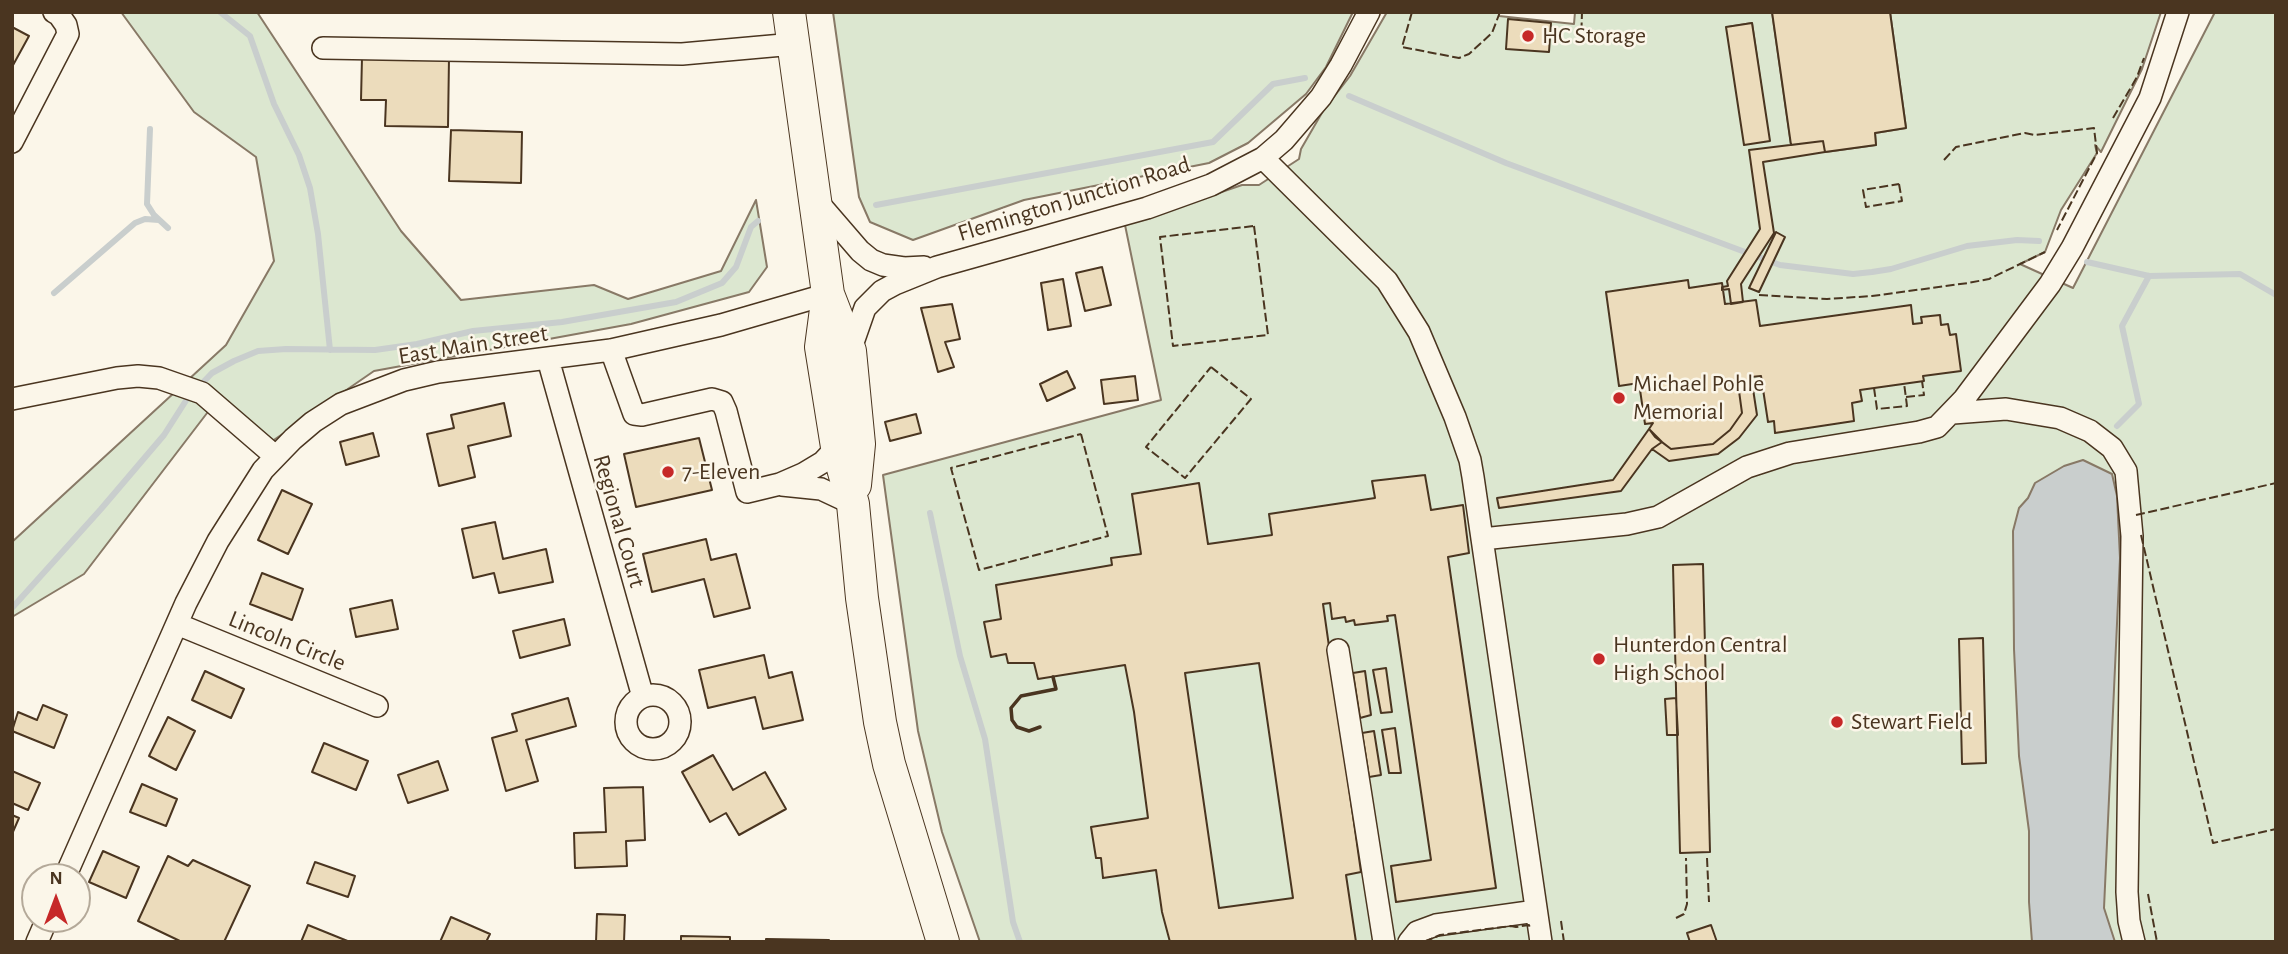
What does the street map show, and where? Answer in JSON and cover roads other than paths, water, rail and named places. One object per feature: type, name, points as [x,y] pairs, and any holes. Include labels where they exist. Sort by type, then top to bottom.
[{"type":"highway","points":[[789,12],[828,294],[850,351],[859,444],[853,504]]},
{"type":"highway","points":[[828,294],[821,346],[837,447],[853,504],[862,598],[880,722],[889,764],[943,942]]},
{"type":"street","points":[[12,142],[68,34],[66,25],[54,12]]},
{"type":"street","name":"Flemington Junction Road","points":[[937,267],[1147,208],[1211,185],[1262,158],[1283,140],[1321,97],[1369,12]]},
{"type":"street","points":[[1482,539],[1627,524],[1658,517],[1746,467],[1790,453],[1937,427],[1952,413],[2050,284],[2072,247],[2150,98],[2178,12]]},
{"type":"street","points":[[323,48],[682,54],[794,44]]},
{"type":"street","points":[[1262,158],[1387,281],[1419,332],[1455,417],[1470,460],[1541,942]]},
{"type":"street","points":[[815,200],[871,260],[904,268],[937,267]]},
{"type":"street","points":[[850,351],[865,308],[872,299],[895,284],[937,267]]},
{"type":"street","name":"East Main Street","points":[[71,863],[177,624],[232,518],[248,490],[275,456],[313,422],[341,404],[404,380],[438,372],[611,350],[722,325],[828,294]]},
{"type":"street","points":[[611,350],[634,414],[642,415],[717,400],[722,402],[747,492],[780,484],[816,468],[837,447]]},
{"type":"street","name":"Regional Court","points":[[548,359],[643,697]]},
{"type":"street","points":[[12,399],[128,377],[159,378],[193,389],[275,456]]},
{"type":"street","points":[[1952,413],[2006,409],[2060,418],[2090,431],[2112,448],[2126,471],[2132,536],[2127,892],[2134,942]]},
{"type":"street","points":[[803,474],[823,478],[853,504]]},
{"type":"street","points":[[780,484],[821,489],[853,504]]},
{"type":"street","name":"Lincoln Circle","points":[[177,624],[377,706]]},
{"type":"street","points":[[1338,650],[1384,942]]},
{"type":"street","points":[[1409,942],[1417,932],[1436,925],[1536,911]]},
{"type":"waterway","points":[[220,12],[250,36],[274,104],[299,155],[310,188],[318,234],[330,350]]},
{"type":"waterway","points":[[876,205],[1213,142],[1273,84],[1305,78]]},
{"type":"waterway","points":[[1349,96],[1506,163],[1780,265],[1853,274],[1891,269],[1967,246],[2017,240],[2039,241]]},
{"type":"waterway","points":[[150,129],[147,204],[168,228]]},
{"type":"waterway","points":[[54,293],[135,223],[145,219],[159,220]]},
{"type":"waterway","points":[[12,608],[164,435],[187,399],[212,373],[234,361],[258,351],[375,350],[417,344],[473,331],[562,322],[676,302],[722,283],[736,267],[751,227],[758,221]]},
{"type":"waterway","points":[[2087,262],[2149,276],[2240,274],[2276,295]]},
{"type":"waterway","points":[[2117,426],[2139,404],[2122,326],[2149,276]]},
{"type":"waterway","points":[[930,513],[960,656],[985,739],[1013,922],[1020,942]]},
{"type":"place","name":"HC Storage","points":[[1528,36]]},
{"type":"place","name":"Michael Pohle Memorial","points":[[1619,398]]},
{"type":"place","name":"7-Eleven","points":[[668,472]]},
{"type":"place","name":"Hunterdon Central High School","points":[[1599,659]]},
{"type":"place","name":"Stewart Field","points":[[1837,722]]}]
